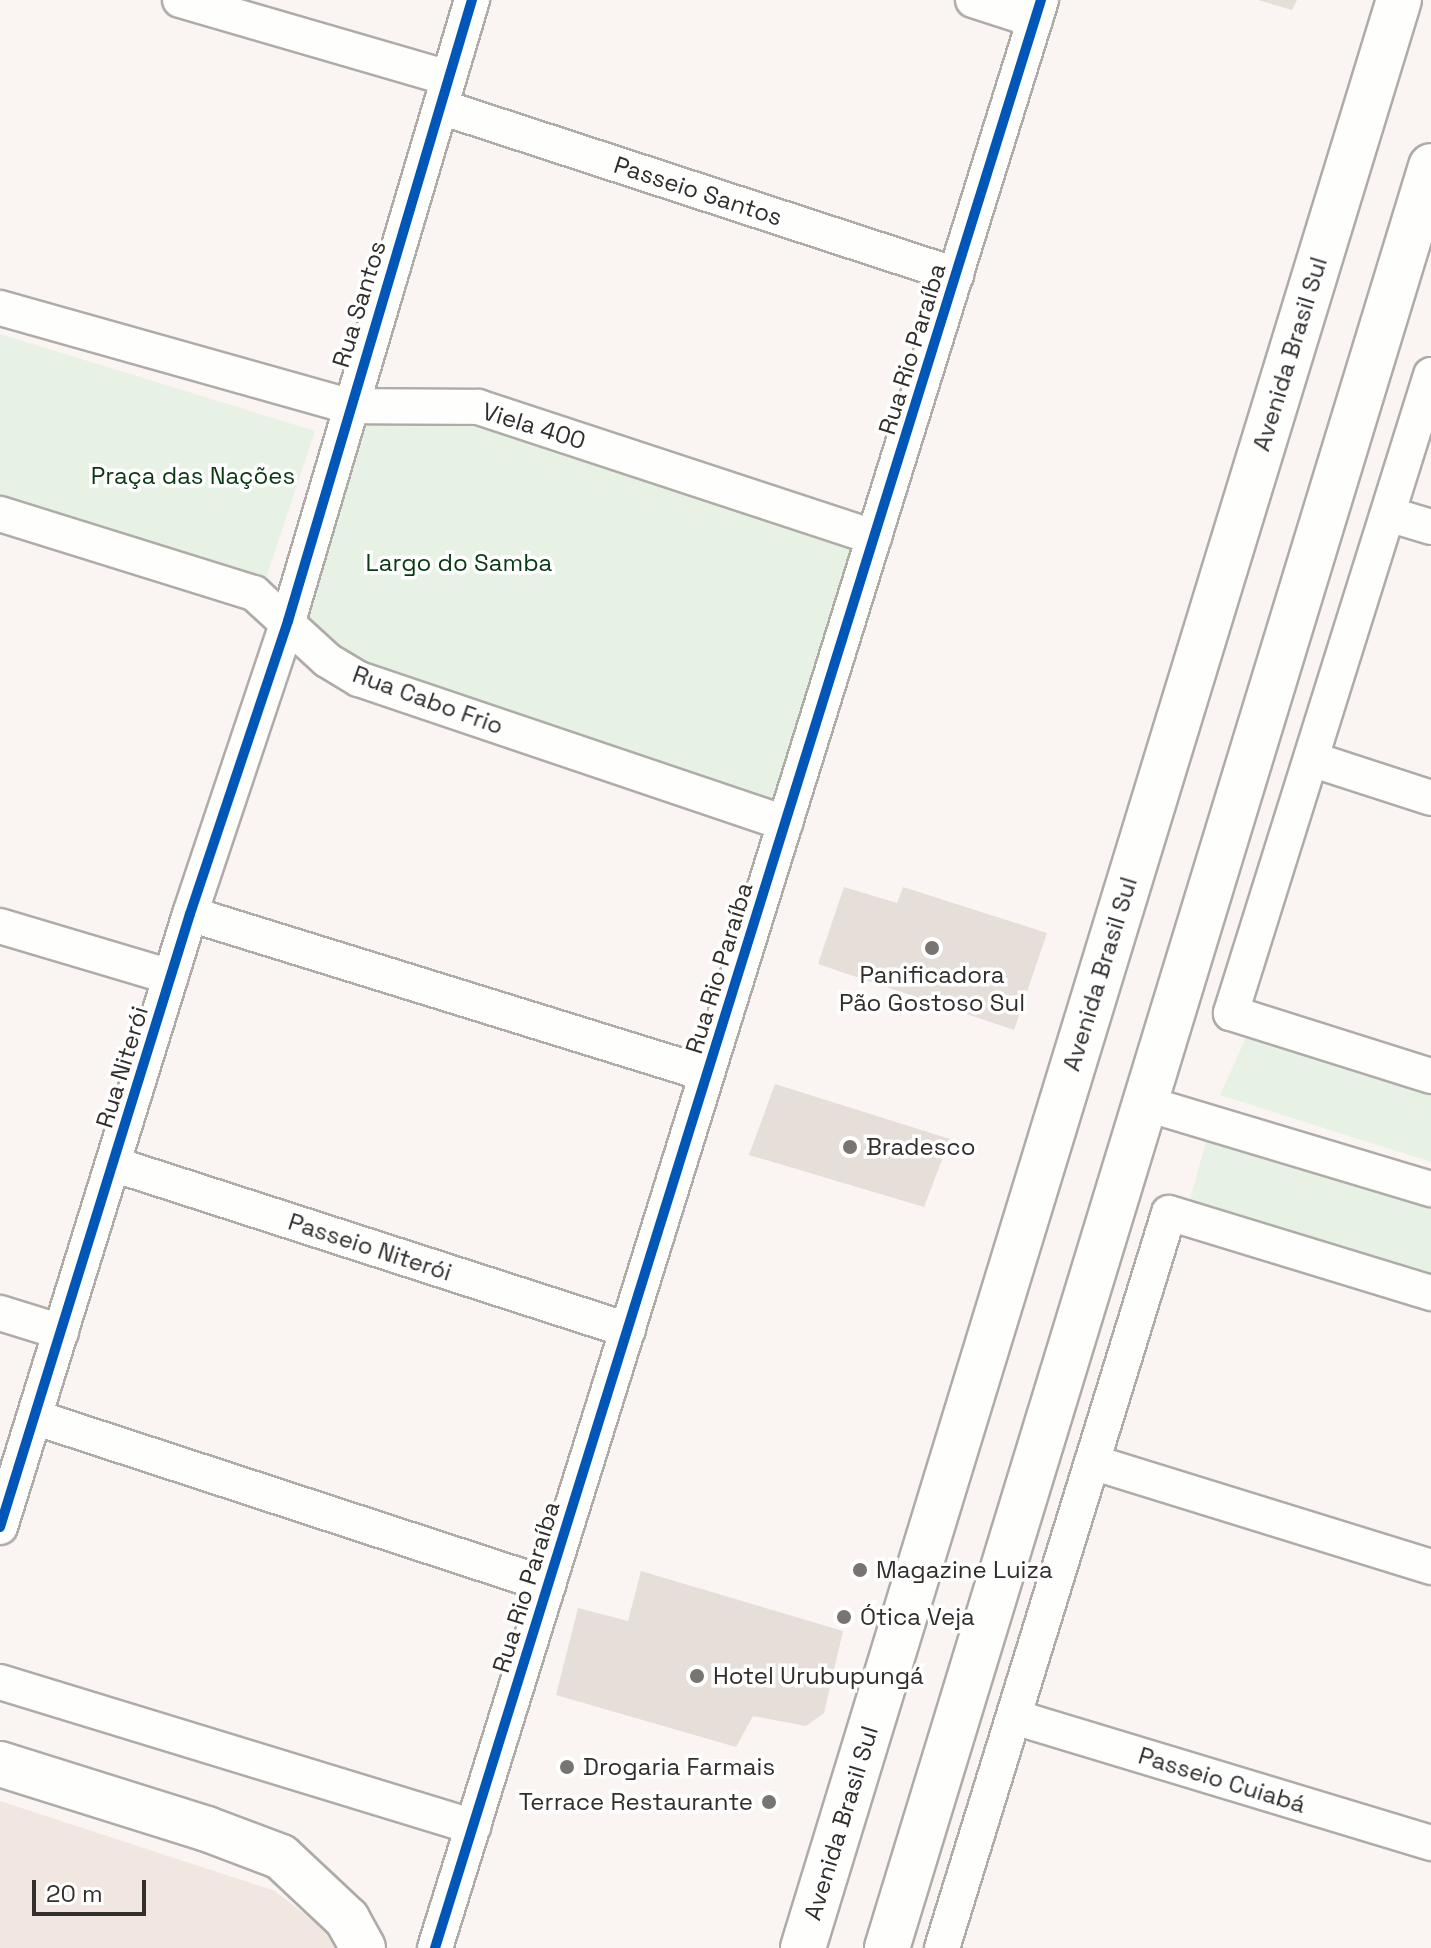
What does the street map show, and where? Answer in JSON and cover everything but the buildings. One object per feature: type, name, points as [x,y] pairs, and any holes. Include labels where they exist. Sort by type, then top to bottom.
[{"type":"main road","name":"Avenida Brasil Sul","points":[[803,1948],[1399,0]]},
{"type":"main road","points":[[887,1948],[1431,166]]},
{"type":"main road","points":[[0,1764],[207,1829],[281,1857],[347,1919],[363,1948]]},
{"type":"street","name":"Passeio Santos","points":[[180,0],[956,275]]},
{"type":"street","name":"Rua Santos","points":[[288,621],[348,406],[472,0]]},
{"type":"street","points":[[973,0],[1038,10]]},
{"type":"street","name":"Rua Rio Paraíba","points":[[435,1948],[1038,10]]},
{"type":"street","name":"Viela 400","points":[[0,308],[348,406],[478,407],[874,537]]},
{"type":"street","points":[[1431,375],[1231,1013],[1431,1076]]},
{"type":"street","name":"Rua Cabo Frio","points":[[0,514],[254,593],[327,660],[359,679],[785,823]]},
{"type":"street","points":[[1388,514],[1431,527]]},
{"type":"street","name":"Rua Niterói","points":[[0,1527],[190,914],[288,621]]},
{"type":"street","points":[[1311,759],[1431,798]]},
{"type":"street","points":[[190,914],[707,1074]]},
{"type":"street","points":[[0,926],[171,977]]},
{"type":"street","points":[[1144,1103],[1431,1189]]},
{"type":"street","name":"Passeio Niterói","points":[[113,1164],[628,1330]]},
{"type":"street","points":[[942,1948],[1169,1213],[1431,1293]]},
{"type":"street","points":[[0,1313],[61,1332]]},
{"type":"street","points":[[34,1417],[548,1585]]},
{"type":"street","points":[[1092,1462],[1431,1567]]},
{"type":"street","points":[[0,1682],[473,1827]]},
{"type":"street","name":"Passeio Cuiabá","points":[[1014,1717],[1431,1843]]},
{"type":"shaded area","points":[[0,1801],[275,1891],[348,1948],[0,1948]]},
{"type":"green space","name":"Praça das Nações","points":[[0,334],[315,431],[265,581],[0,498]]},
{"type":"green space","name":"Largo do Samba","points":[[468,421],[856,552],[775,805],[367,679],[301,610],[356,424]]},
{"type":"green space","points":[[1248,1033],[1431,1090],[1431,1162],[1220,1095]]},
{"type":"green space","points":[[1207,1138],[1431,1209],[1431,1279],[1189,1203]]},
{"type":"cycle path","points":[[0,1527],[190,914],[288,621],[472,0]]},
{"type":"cycle path","points":[[435,1948],[1041,0]]},
{"type":"place","name":"Panificadora Pão Gostoso Sul","points":[[932,948]]},
{"type":"place","name":"Bradesco","points":[[850,1147]]},
{"type":"place","name":"Magazine Luiza","points":[[860,1570]]},
{"type":"place","name":"Ótica Veja","points":[[844,1617]]},
{"type":"place","name":"Hotel Urubupungá","points":[[697,1676]]},
{"type":"place","name":"Drogaria Farmais","points":[[567,1767]]},
{"type":"place","name":"Terrace Restaurante","points":[[769,1802]]}]
